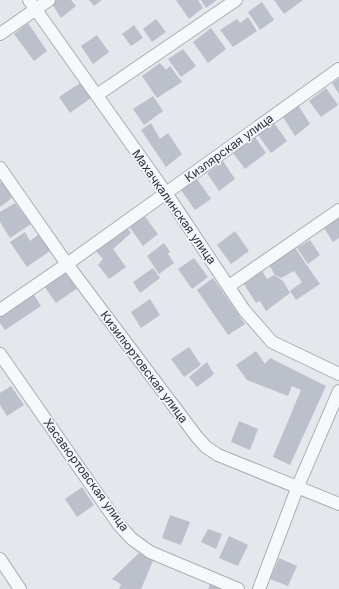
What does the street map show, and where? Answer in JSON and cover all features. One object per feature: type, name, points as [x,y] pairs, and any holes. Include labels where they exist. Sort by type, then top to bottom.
[{"type":"street","points":[[0,34],[33,5],[49,0]]},
{"type":"street","points":[[97,95],[236,0]]},
{"type":"street","name":"Махачкалинская улица","points":[[33,5],[166,193],[244,310],[272,342],[339,374]]},
{"type":"street","name":"Кизлярская улица","points":[[0,310],[67,264],[339,69]]},
{"type":"street","name":"Кизилюртовская улица","points":[[0,168],[67,264],[206,447],[218,455],[298,486],[339,504]]},
{"type":"street","points":[[229,286],[339,210]]},
{"type":"street","name":"Хасавюртовская улица","points":[[0,354],[119,525],[132,539],[150,552],[238,589]]},
{"type":"street","points":[[259,589],[298,486],[339,391]]},
{"type":"street","points":[[0,559],[20,589]]},
{"type":"building","points":[[57,0],[71,0],[76,6],[61,18],[52,4]]},
{"type":"building","points":[[89,0],[102,0],[94,6]]},
{"type":"building","points":[[176,0],[198,0],[203,8],[189,19]]},
{"type":"building","points":[[201,0],[217,0],[206,8]]},
{"type":"building","points":[[274,0],[303,0],[284,14]]},
{"type":"building","points":[[262,2],[274,20],[260,30],[248,12]]},
{"type":"building","points":[[248,17],[257,31],[233,47],[220,30],[237,19],[240,23]]},
{"type":"building","points":[[156,19],[166,32],[152,42],[143,29]]},
{"type":"building","points":[[28,23],[47,51],[34,61],[14,34]]},
{"type":"building","points":[[134,25],[143,38],[131,46],[122,34]]},
{"type":"building","points":[[211,28],[226,49],[208,63],[193,42]]},
{"type":"building","points":[[97,35],[109,52],[93,64],[81,46]]},
{"type":"building","points":[[183,49],[196,66],[181,77],[168,59]]},
{"type":"building","points":[[160,63],[166,70],[170,66],[182,82],[157,98],[142,76]]},
{"type":"building","points":[[339,78],[339,94],[332,83]]},
{"type":"building","points":[[80,83],[91,98],[70,113],[59,97]]},
{"type":"building","points":[[326,88],[338,105],[321,117],[309,101]]},
{"type":"building","points":[[153,96],[163,111],[144,125],[133,109]]},
{"type":"building","points":[[298,105],[310,124],[295,136],[283,117]]},
{"type":"building","points":[[151,123],[160,139],[168,133],[182,154],[166,167],[141,130]]},
{"type":"building","points":[[274,123],[287,141],[271,153],[258,135]]},
{"type":"building","points":[[255,137],[266,153],[245,169],[233,153]]},
{"type":"building","points":[[223,161],[235,179],[219,191],[207,173]]},
{"type":"building","points":[[197,179],[211,199],[195,210],[181,190]]},
{"type":"building","points":[[3,181],[12,198],[0,207],[0,183]]},
{"type":"building","points":[[15,203],[31,224],[10,238],[0,222],[0,212]]},
{"type":"building","points":[[143,214],[158,234],[143,246],[128,225]]},
{"type":"building","points":[[339,217],[339,238],[333,242],[324,228]]},
{"type":"building","points":[[126,226],[131,233],[113,249],[126,267],[109,279],[98,265],[103,259],[95,250]]},
{"type":"building","points":[[235,231],[249,251],[231,264],[217,245]]},
{"type":"building","points":[[25,232],[30,241],[39,234],[50,251],[27,267],[10,242]]},
{"type":"building","points":[[310,240],[320,255],[308,264],[297,248]]},
{"type":"building","points":[[164,243],[170,252],[168,254],[174,263],[159,274],[147,256]]},
{"type":"building","points":[[295,248],[320,284],[296,300],[290,291],[302,282],[294,271],[281,278],[275,275],[269,265]]},
{"type":"building","points":[[194,258],[208,277],[192,289],[178,269]]},
{"type":"building","points":[[153,268],[160,278],[140,293],[133,282]]},
{"type":"building","points":[[261,269],[267,279],[274,275],[283,281],[290,293],[266,311],[260,301],[256,303],[242,281]]},
{"type":"building","points":[[67,270],[79,287],[56,303],[44,286]]},
{"type":"building","points":[[213,278],[245,324],[228,335],[197,290]]},
{"type":"building","points":[[32,292],[41,306],[5,330],[0,323],[0,315]]},
{"type":"building","points":[[150,299],[160,315],[141,328],[131,312]]},
{"type":"building","points":[[189,347],[201,365],[184,377],[171,359]]},
{"type":"building","points":[[256,351],[265,364],[270,358],[326,386],[290,465],[273,457],[301,390],[292,386],[288,396],[247,380],[236,365]]},
{"type":"building","points":[[207,362],[214,374],[197,387],[189,377]]},
{"type":"building","points":[[11,386],[24,405],[7,416],[0,405],[0,393]]},
{"type":"building","points":[[239,421],[258,429],[250,450],[231,442]]},
{"type":"building","points":[[82,487],[94,505],[77,517],[65,499]]},
{"type":"building","points":[[170,515],[190,522],[181,545],[162,538]]},
{"type":"building","points":[[208,529],[222,534],[216,549],[201,542]]},
{"type":"building","points":[[229,536],[248,545],[238,566],[219,558]]},
{"type":"building","points":[[139,553],[153,561],[141,589],[119,589],[121,584],[112,579]]},
{"type":"building","points":[[279,558],[297,566],[288,586],[270,579]]},
{"type":"building","points":[[211,582],[226,589],[208,589]]}]
